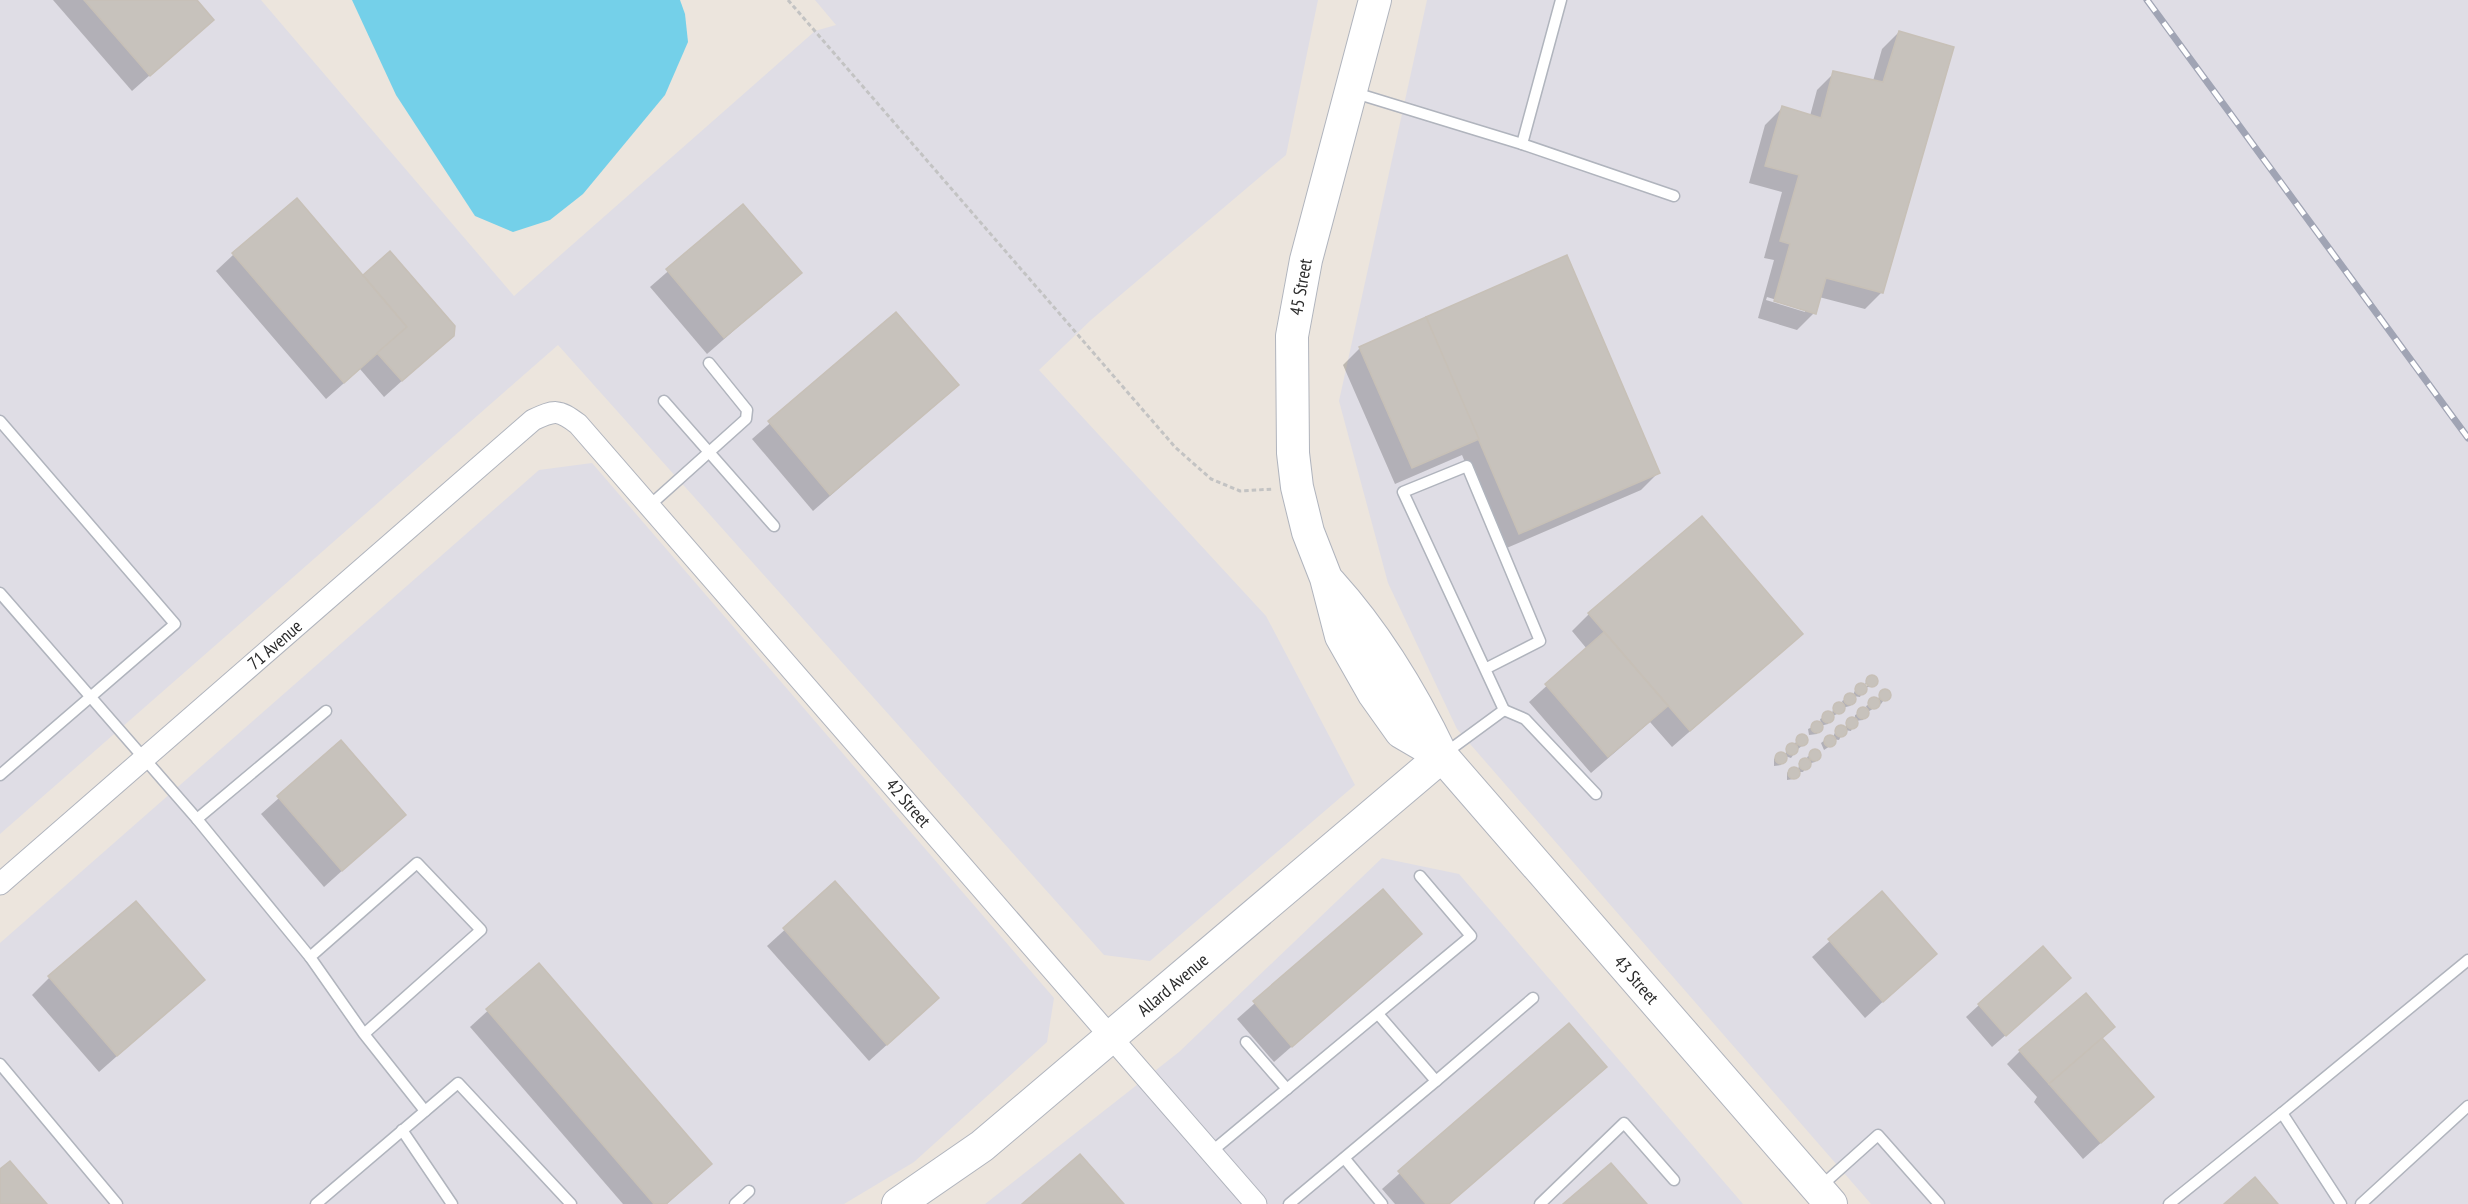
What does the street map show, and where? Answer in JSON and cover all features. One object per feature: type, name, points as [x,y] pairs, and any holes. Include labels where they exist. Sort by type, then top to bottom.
[{"type":"main road","name":"45 Street","points":[[1375,0],[1306,260],[1293,336],[1293,443],[1297,487],[1308,532],[1326,578],[1341,636],[1374,694],[1401,732],[1442,756]]},
{"type":"main road","name":"Allard Avenue","points":[[897,1204],[982,1146],[1442,756]]},
{"type":"main road","name":"43 Street","points":[[1442,756],[1824,1196]]},
{"type":"street","name":"42 Street","points":[[553,411],[565,414],[578,424],[1256,1204]]},
{"type":"street","name":"71 Avenue","points":[[0,884],[533,420],[553,411]]},
{"type":"lane","points":[[1522,144],[1561,0]]},
{"type":"lane","points":[[1351,92],[1522,144],[1674,196]]},
{"type":"lane","points":[[649,506],[746,419],[747,410],[709,363]]},
{"type":"lane","points":[[664,401],[774,526]]},
{"type":"lane","points":[[0,421],[175,624],[0,775]]},
{"type":"lane","points":[[1485,669],[1540,641],[1467,466],[1402,492],[1504,710],[1525,719],[1596,794]]},
{"type":"lane","points":[[0,593],[197,819],[310,957],[364,1034],[425,1111]]},
{"type":"lane","points":[[1442,756],[1504,710]]},
{"type":"lane","points":[[197,819],[326,711]]},
{"type":"lane","points":[[310,957],[417,863],[481,930],[364,1034]]},
{"type":"lane","points":[[1211,1152],[1471,936],[1420,876]]},
{"type":"lane","points":[[2169,1204],[2468,960]]},
{"type":"lane","points":[[1289,1204],[1533,998]]},
{"type":"lane","points":[[1378,1014],[1436,1081]]},
{"type":"lane","points":[[1246,1042],[1287,1089]]},
{"type":"lane","points":[[0,1064],[117,1204]]},
{"type":"lane","points":[[316,1204],[458,1083],[571,1204]]},
{"type":"lane","points":[[2361,1204],[2468,1106]]},
{"type":"lane","points":[[2282,1113],[2341,1204]]},
{"type":"lane","points":[[1540,1204],[1624,1123],[1674,1180]]},
{"type":"lane","points":[[402,1130],[452,1204]]},
{"type":"lane","points":[[1824,1196],[1878,1135],[1939,1204]]},
{"type":"lane","points":[[1345,1159],[1382,1204]]},
{"type":"lane","points":[[735,1204],[749,1191]]},
{"type":"path","points":[[788,0],[1174,447],[1211,479],[1240,491],[1297,487]]},
{"type":"shaded area","points":[[0,0],[261,0],[514,296],[815,31],[836,25],[815,0],[1318,0],[1286,155],[1091,320],[1039,370],[1266,616],[1355,785],[1150,961],[1104,955],[558,345],[0,834]]},
{"type":"shaded area","points":[[1427,0],[2468,0],[2468,1204],[1871,1204],[1457,729],[1388,583],[1339,401]]},
{"type":"shaded area","points":[[592,463],[1054,998],[1047,1042],[914,1162],[844,1204],[0,1204],[0,943],[539,470]]},
{"type":"shaded area","points":[[1382,858],[1459,874],[1743,1204],[985,1204],[1179,1052]]},
{"type":"water","points":[[352,0],[680,0],[685,14],[688,42],[665,95],[583,194],[550,220],[513,232],[475,216],[396,95]]},
{"type":"building","points":[[84,0],[197,0],[214,20],[150,76]]},
{"type":"building","points":[[1899,31],[1954,47],[1883,293],[1826,278],[1816,314],[1774,301],[1790,244],[1780,241],[1799,175],[1765,166],[1782,106],[1821,118],[1833,71],[1883,82]]},
{"type":"building","points":[[297,198],[407,327],[344,383],[232,253]]},
{"type":"building","points":[[743,204],[802,273],[724,338],[666,269]]},
{"type":"building","points":[[390,251],[455,326],[454,336],[402,381],[377,353],[407,327],[363,275]]},
{"type":"building","points":[[1567,255],[1660,473],[1519,534],[1426,317]]},
{"type":"building","points":[[896,312],[959,385],[830,495],[768,421]]},
{"type":"building","points":[[1426,317],[1479,439],[1412,468],[1359,347]]},
{"type":"building","points":[[1702,516],[1803,634],[1690,731],[1588,613]]},
{"type":"building","points":[[1604,632],[1668,706],[1608,757],[1545,684]]},
{"type":"building","points":[[1874,675],[1878,681],[1874,687],[1870,687],[1866,679]]},
{"type":"building","points":[[1863,683],[1867,689],[1863,695],[1859,695],[1855,687]]},
{"type":"building","points":[[1887,689],[1891,695],[1887,701],[1883,701],[1879,693]]},
{"type":"building","points":[[1852,693],[1856,699],[1852,705],[1848,705],[1844,697]]},
{"type":"building","points":[[1876,697],[1880,703],[1876,709],[1872,709],[1868,701]]},
{"type":"building","points":[[1841,702],[1845,708],[1841,714],[1837,714],[1833,706]]},
{"type":"building","points":[[1865,707],[1869,713],[1865,719],[1861,719],[1857,711]]},
{"type":"building","points":[[1830,711],[1834,717],[1830,723],[1826,723],[1822,715]]},
{"type":"building","points":[[1854,717],[1858,723],[1854,729],[1850,729],[1846,721]]},
{"type":"building","points":[[1819,721],[1823,727],[1819,733],[1815,733],[1811,725]]},
{"type":"building","points":[[1843,725],[1847,731],[1843,737],[1839,737],[1835,729]]},
{"type":"building","points":[[1804,734],[1808,740],[1804,746],[1800,746],[1796,738]]},
{"type":"building","points":[[1832,735],[1836,741],[1832,747],[1828,747],[1824,739]]},
{"type":"building","points":[[341,740],[406,815],[342,871],[277,796]]},
{"type":"building","points":[[1794,743],[1798,749],[1794,755],[1790,755],[1786,747]]},
{"type":"building","points":[[1817,749],[1821,755],[1817,761],[1813,761],[1809,753]]},
{"type":"building","points":[[1783,752],[1787,758],[1783,764],[1779,764],[1775,756]]},
{"type":"building","points":[[1807,758],[1811,764],[1807,770],[1803,770],[1799,762]]},
{"type":"building","points":[[1796,767],[1800,773],[1796,779],[1792,779],[1788,771]]},
{"type":"building","points":[[835,881],[939,998],[887,1045],[783,928]]},
{"type":"building","points":[[1383,889],[1422,934],[1292,1047],[1253,1001]]},
{"type":"building","points":[[1882,891],[1937,954],[1883,1002],[1828,939]]},
{"type":"building","points":[[136,901],[205,980],[117,1056],[48,976]]},
{"type":"building","points":[[2043,946],[2071,978],[2006,1036],[1978,1004]]},
{"type":"building","points":[[539,963],[712,1164],[666,1204],[654,1204],[486,1009]]},
{"type":"building","points":[[2086,993],[2115,1027],[2049,1084],[2019,1050]]},
{"type":"building","points":[[1569,1023],[1607,1067],[1449,1204],[1426,1204],[1398,1171]]},
{"type":"building","points":[[2102,1038],[2154,1097],[2101,1143],[2049,1084]]},
{"type":"building","points":[[1080,1154],[1124,1204],[1022,1204]]},
{"type":"building","points":[[10,1161],[47,1204],[0,1204],[0,1169]]},
{"type":"building","points":[[1611,1163],[1647,1204],[1563,1204]]},
{"type":"building","points":[[2255,1177],[2278,1204],[2224,1204]]},
{"type":"railway","points":[[2147,0],[2468,438]]}]
